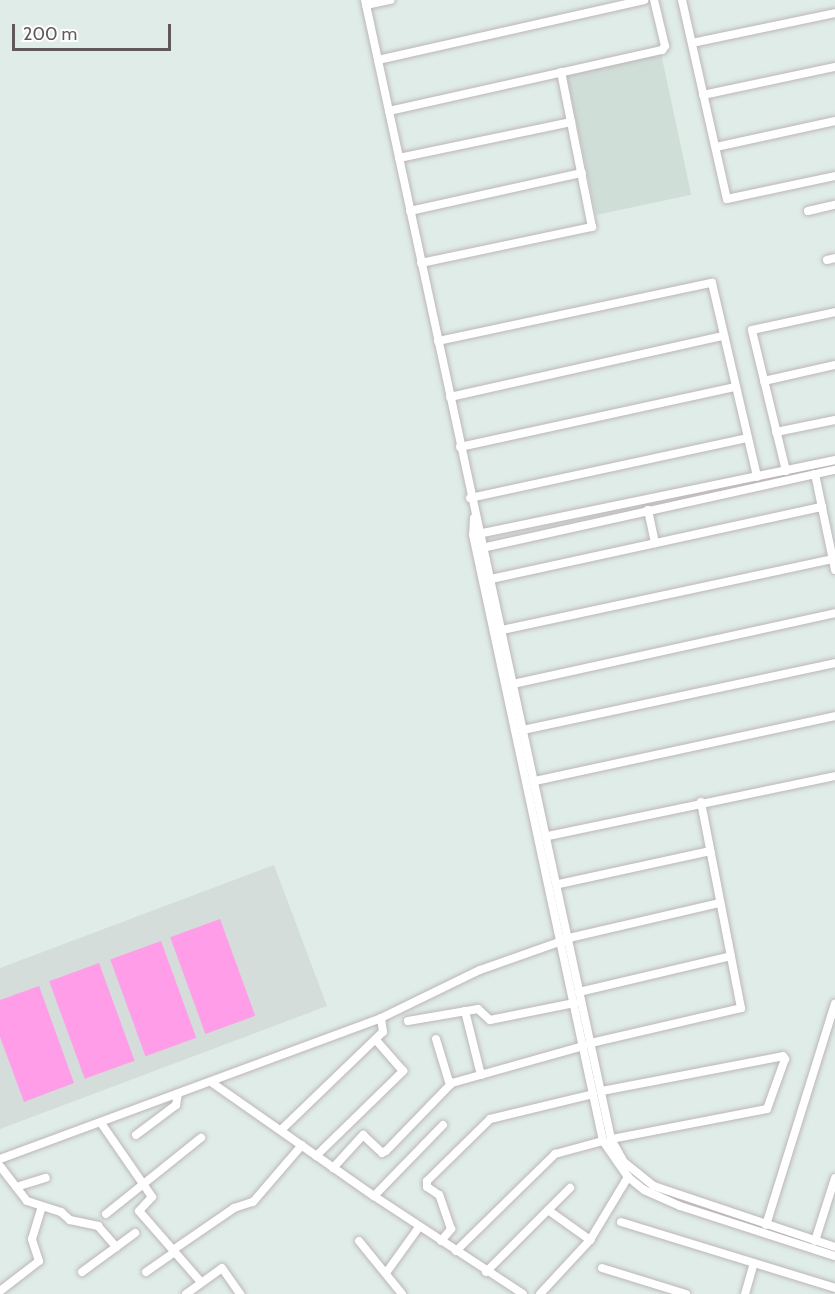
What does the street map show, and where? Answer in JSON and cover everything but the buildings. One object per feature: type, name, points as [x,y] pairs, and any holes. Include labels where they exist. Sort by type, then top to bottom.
[{"type":"street","points":[[390,0],[365,3],[470,498],[481,533],[480,548],[579,992],[587,1045],[608,1140],[628,1177],[645,1190],[680,1206],[835,1256]]},
{"type":"street","points":[[378,60],[644,0]]},
{"type":"street","points":[[388,111],[665,49],[654,0]]},
{"type":"street","points":[[682,0],[728,199],[835,176]]},
{"type":"street","points":[[692,43],[835,13]]},
{"type":"street","points":[[703,95],[835,67]]},
{"type":"street","points":[[421,263],[592,226],[561,72]]},
{"type":"street","points":[[716,147],[835,121]]},
{"type":"street","points":[[399,158],[571,122]]},
{"type":"street","points":[[410,211],[582,173]]},
{"type":"street","points":[[807,211],[835,205]]},
{"type":"street","points":[[438,341],[712,283],[757,477]]},
{"type":"street","points":[[786,471],[752,330],[835,312]]},
{"type":"street","points":[[450,397],[724,336]]},
{"type":"street","points":[[764,381],[835,365]]},
{"type":"street","points":[[460,447],[736,387]]},
{"type":"street","points":[[776,432],[835,420]]},
{"type":"street","points":[[470,498],[748,438]]},
{"type":"street","points":[[472,535],[835,460]]},
{"type":"street","points":[[480,548],[835,470]]},
{"type":"street","points":[[815,474],[835,570]]},
{"type":"street","points":[[490,579],[822,507]]},
{"type":"street","points":[[648,510],[655,543]]},
{"type":"street","points":[[474,513],[472,535],[480,548],[490,579],[502,630],[523,730],[525,756],[535,782],[559,884],[574,1003],[587,1045]]},
{"type":"street","points":[[502,630],[833,559]]},
{"type":"street","points":[[513,684],[835,613]]},
{"type":"street","points":[[523,730],[835,663]]},
{"type":"street","points":[[535,782],[835,716]]},
{"type":"street","points":[[548,836],[701,802],[835,776]]},
{"type":"street","points":[[333,1168],[363,1135],[382,1153],[386,1151],[450,1085],[587,1045],[738,1010],[742,1004],[701,802]]},
{"type":"street","points":[[559,884],[710,851]]},
{"type":"street","points":[[0,1159],[381,1018],[480,970],[566,939],[720,903]]},
{"type":"street","points":[[579,992],[731,956]]},
{"type":"street","points":[[408,1021],[478,1009],[490,1020],[574,1003]]},
{"type":"street","points":[[766,1226],[835,1003]]},
{"type":"street","points":[[465,1011],[481,1075]]},
{"type":"street","points":[[281,1130],[376,1040],[384,1028],[381,1018]]},
{"type":"street","points":[[436,1039],[450,1085]]},
{"type":"street","points":[[316,1155],[403,1071],[376,1040]]},
{"type":"street","points":[[441,1241],[451,1229],[439,1195],[427,1187],[427,1181],[490,1119],[597,1092],[783,1056],[785,1059],[766,1109],[608,1140],[555,1155],[456,1251]]},
{"type":"street","points":[[212,1082],[419,1227],[523,1294]]},
{"type":"street","points":[[136,1135],[176,1105],[178,1094]]},
{"type":"street","points":[[101,1123],[152,1197],[139,1211],[201,1282]]},
{"type":"street","points":[[374,1196],[443,1125]]},
{"type":"street","points":[[106,1214],[201,1138]]},
{"type":"street","points":[[608,1140],[624,1162],[654,1186],[766,1226],[835,1247]]},
{"type":"street","points":[[146,1272],[234,1208],[253,1202],[302,1145]]},
{"type":"street","points":[[0,1166],[27,1201],[103,1229],[116,1247]]},
{"type":"street","points":[[540,1294],[590,1240],[628,1177]]},
{"type":"street","points":[[16,1187],[46,1178]]},
{"type":"street","points":[[815,1241],[835,1178]]},
{"type":"street","points":[[486,1272],[570,1188]]},
{"type":"street","points":[[0,1291],[39,1261],[32,1239],[42,1206]]},
{"type":"street","points":[[548,1210],[590,1240]]},
{"type":"street","points":[[621,1222],[835,1288]]},
{"type":"street","points":[[386,1273],[419,1227]]},
{"type":"street","points":[[82,1272],[135,1233]]},
{"type":"street","points":[[359,1241],[402,1294]]},
{"type":"street","points":[[745,1294],[754,1263]]},
{"type":"street","points":[[186,1294],[222,1268],[240,1294]]},
{"type":"street","points":[[602,1268],[686,1294]]},
{"type":"shaded area","points":[[661,53],[691,195],[596,215],[566,73]]},
{"type":"shaded area","points":[[274,865],[327,1006],[0,1129],[0,968]]},
{"type":"shaded area","points":[[220,919],[255,1016],[205,1034],[170,937]]},
{"type":"shaded area","points":[[161,941],[196,1038],[145,1056],[110,959]]},
{"type":"shaded area","points":[[99,963],[135,1061],[85,1079],[49,981]]},
{"type":"shaded area","points":[[39,986],[74,1083],[24,1102],[0,1037],[0,1000]]}]
